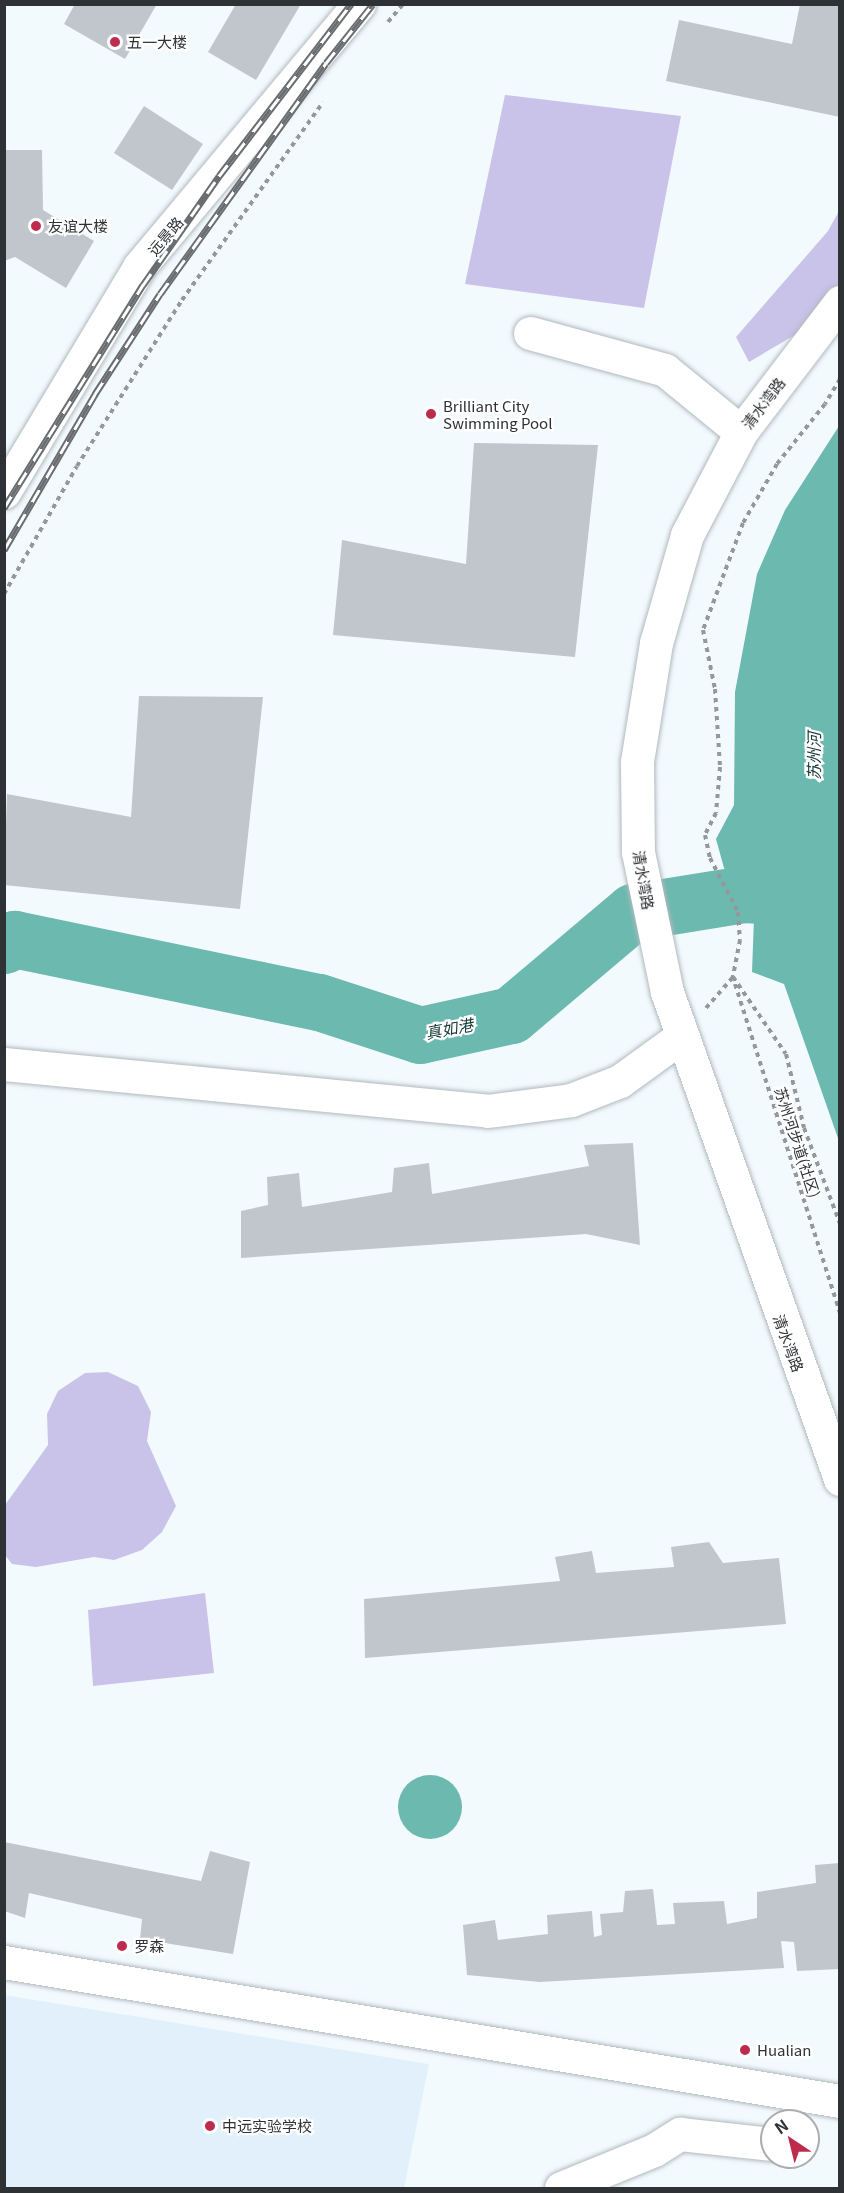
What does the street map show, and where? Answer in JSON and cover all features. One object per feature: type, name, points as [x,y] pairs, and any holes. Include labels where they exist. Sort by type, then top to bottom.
[{"type":"street","name":"远景路","points":[[4,492],[139,267],[359,4]]},
{"type":"street","name":"清水湾路","points":[[840,302],[741,432],[687,535],[656,643],[637,762],[638,852],[667,992],[840,1479]]},
{"type":"street","points":[[530,333],[665,370],[741,432]]},
{"type":"street","points":[[12,1065],[488,1111],[571,1100],[610,1085],[682,1035]]},
{"type":"street","points":[[4,1962],[816,2106]]},
{"type":"street","points":[[561,2188],[654,2150],[680,2134],[760,2143]]},
{"type":"path","points":[[382,30],[403,4]]},
{"type":"path","points":[[4,594],[77,466],[182,300],[325,100]]},
{"type":"path","points":[[840,379],[777,464],[743,523],[704,630],[715,689],[720,767],[716,813],[705,835],[710,858],[738,912],[740,940],[733,977],[786,1054],[804,1128],[840,1224]]},
{"type":"path","name":"苏州河步道(社区)","points":[[733,977],[840,1313]]},
{"type":"shaded area","points":[[505,95],[681,116],[644,308],[465,284]]},
{"type":"shaded area","points":[[839,211],[839,309],[749,362],[736,337],[828,231]]},
{"type":"shaded area","points":[[108,1372],[138,1386],[151,1412],[147,1441],[176,1506],[162,1532],[142,1550],[114,1560],[94,1557],[36,1567],[12,1564],[5,1555],[5,1505],[48,1445],[47,1414],[58,1391],[85,1373]]},
{"type":"shaded area","points":[[205,1593],[214,1673],[93,1686],[88,1610]]},
{"type":"shaded area","name":"中远实验学校","points":[[4,1995],[429,2064],[404,2188],[5,2188]]},
{"type":"water","name":"苏州河","points":[[839,426],[839,1141],[784,984],[752,972],[754,918],[744,894],[724,868],[716,839],[734,805],[735,692],[757,574],[785,510]]},
{"type":"water","points":[[424,1775],[436,1775],[453,1784],[460,1795],[462,1807],[460,1819],[453,1830],[436,1839],[424,1839],[412,1834],[403,1825],[398,1813],[398,1801],[403,1789],[412,1780]]},
{"type":"building","name":"五一大楼","points":[[75,4],[157,4],[125,59],[64,24]]},
{"type":"building","points":[[236,4],[301,4],[256,80],[208,52]]},
{"type":"building","points":[[800,4],[840,4],[840,117],[666,81],[679,20],[792,44]]},
{"type":"building","points":[[144,106],[203,144],[172,190],[114,153]]},
{"type":"building","name":"友谊大楼","points":[[4,150],[42,150],[43,210],[94,241],[66,288],[15,257],[4,261]]},
{"type":"building","points":[[474,443],[598,445],[575,657],[333,635],[342,540],[466,564]]},
{"type":"building","points":[[139,696],[263,697],[240,909],[4,885],[7,794],[131,817]]},
{"type":"building","points":[[633,1143],[640,1245],[586,1234],[241,1258],[241,1211],[268,1205],[267,1177],[299,1173],[302,1207],[392,1192],[394,1168],[429,1163],[432,1194],[589,1166],[584,1145]]},
{"type":"building","points":[[709,1542],[723,1563],[779,1558],[786,1624],[365,1658],[364,1599],[560,1581],[555,1557],[592,1551],[596,1573],[674,1567],[671,1547]]},
{"type":"building","points":[[4,1842],[201,1881],[210,1851],[250,1862],[233,1954],[140,1939],[142,1919],[29,1893],[25,1918],[4,1911]]},
{"type":"building","points":[[840,1863],[840,1969],[797,1971],[794,1942],[781,1941],[784,1968],[540,1982],[467,1975],[463,1925],[495,1920],[498,1940],[548,1934],[547,1915],[592,1911],[594,1937],[602,1935],[600,1914],[623,1912],[625,1891],[653,1889],[657,1925],[675,1924],[673,1903],[724,1901],[727,1924],[757,1918],[757,1892],[816,1883],[815,1865]]},
{"type":"waterway","name":"真如港","points":[[4,945],[14,939],[319,1002],[420,1035],[511,1015],[633,912],[744,894],[821,899]]},
{"type":"railway","points":[[4,508],[143,285],[219,176],[351,4]]},
{"type":"railway","points":[[4,550],[95,394],[160,294],[326,63],[373,4]]},
{"type":"place","name":"五一大楼","points":[[115,42]]},
{"type":"place","name":"友谊大楼","points":[[36,226]]},
{"type":"place","name":"Brilliant City Swimming Pool","points":[[431,414]]},
{"type":"place","name":"罗森","points":[[122,1946]]},
{"type":"place","name":"Hualian","points":[[745,2050]]},
{"type":"place","name":"中远实验学校","points":[[210,2126]]}]
